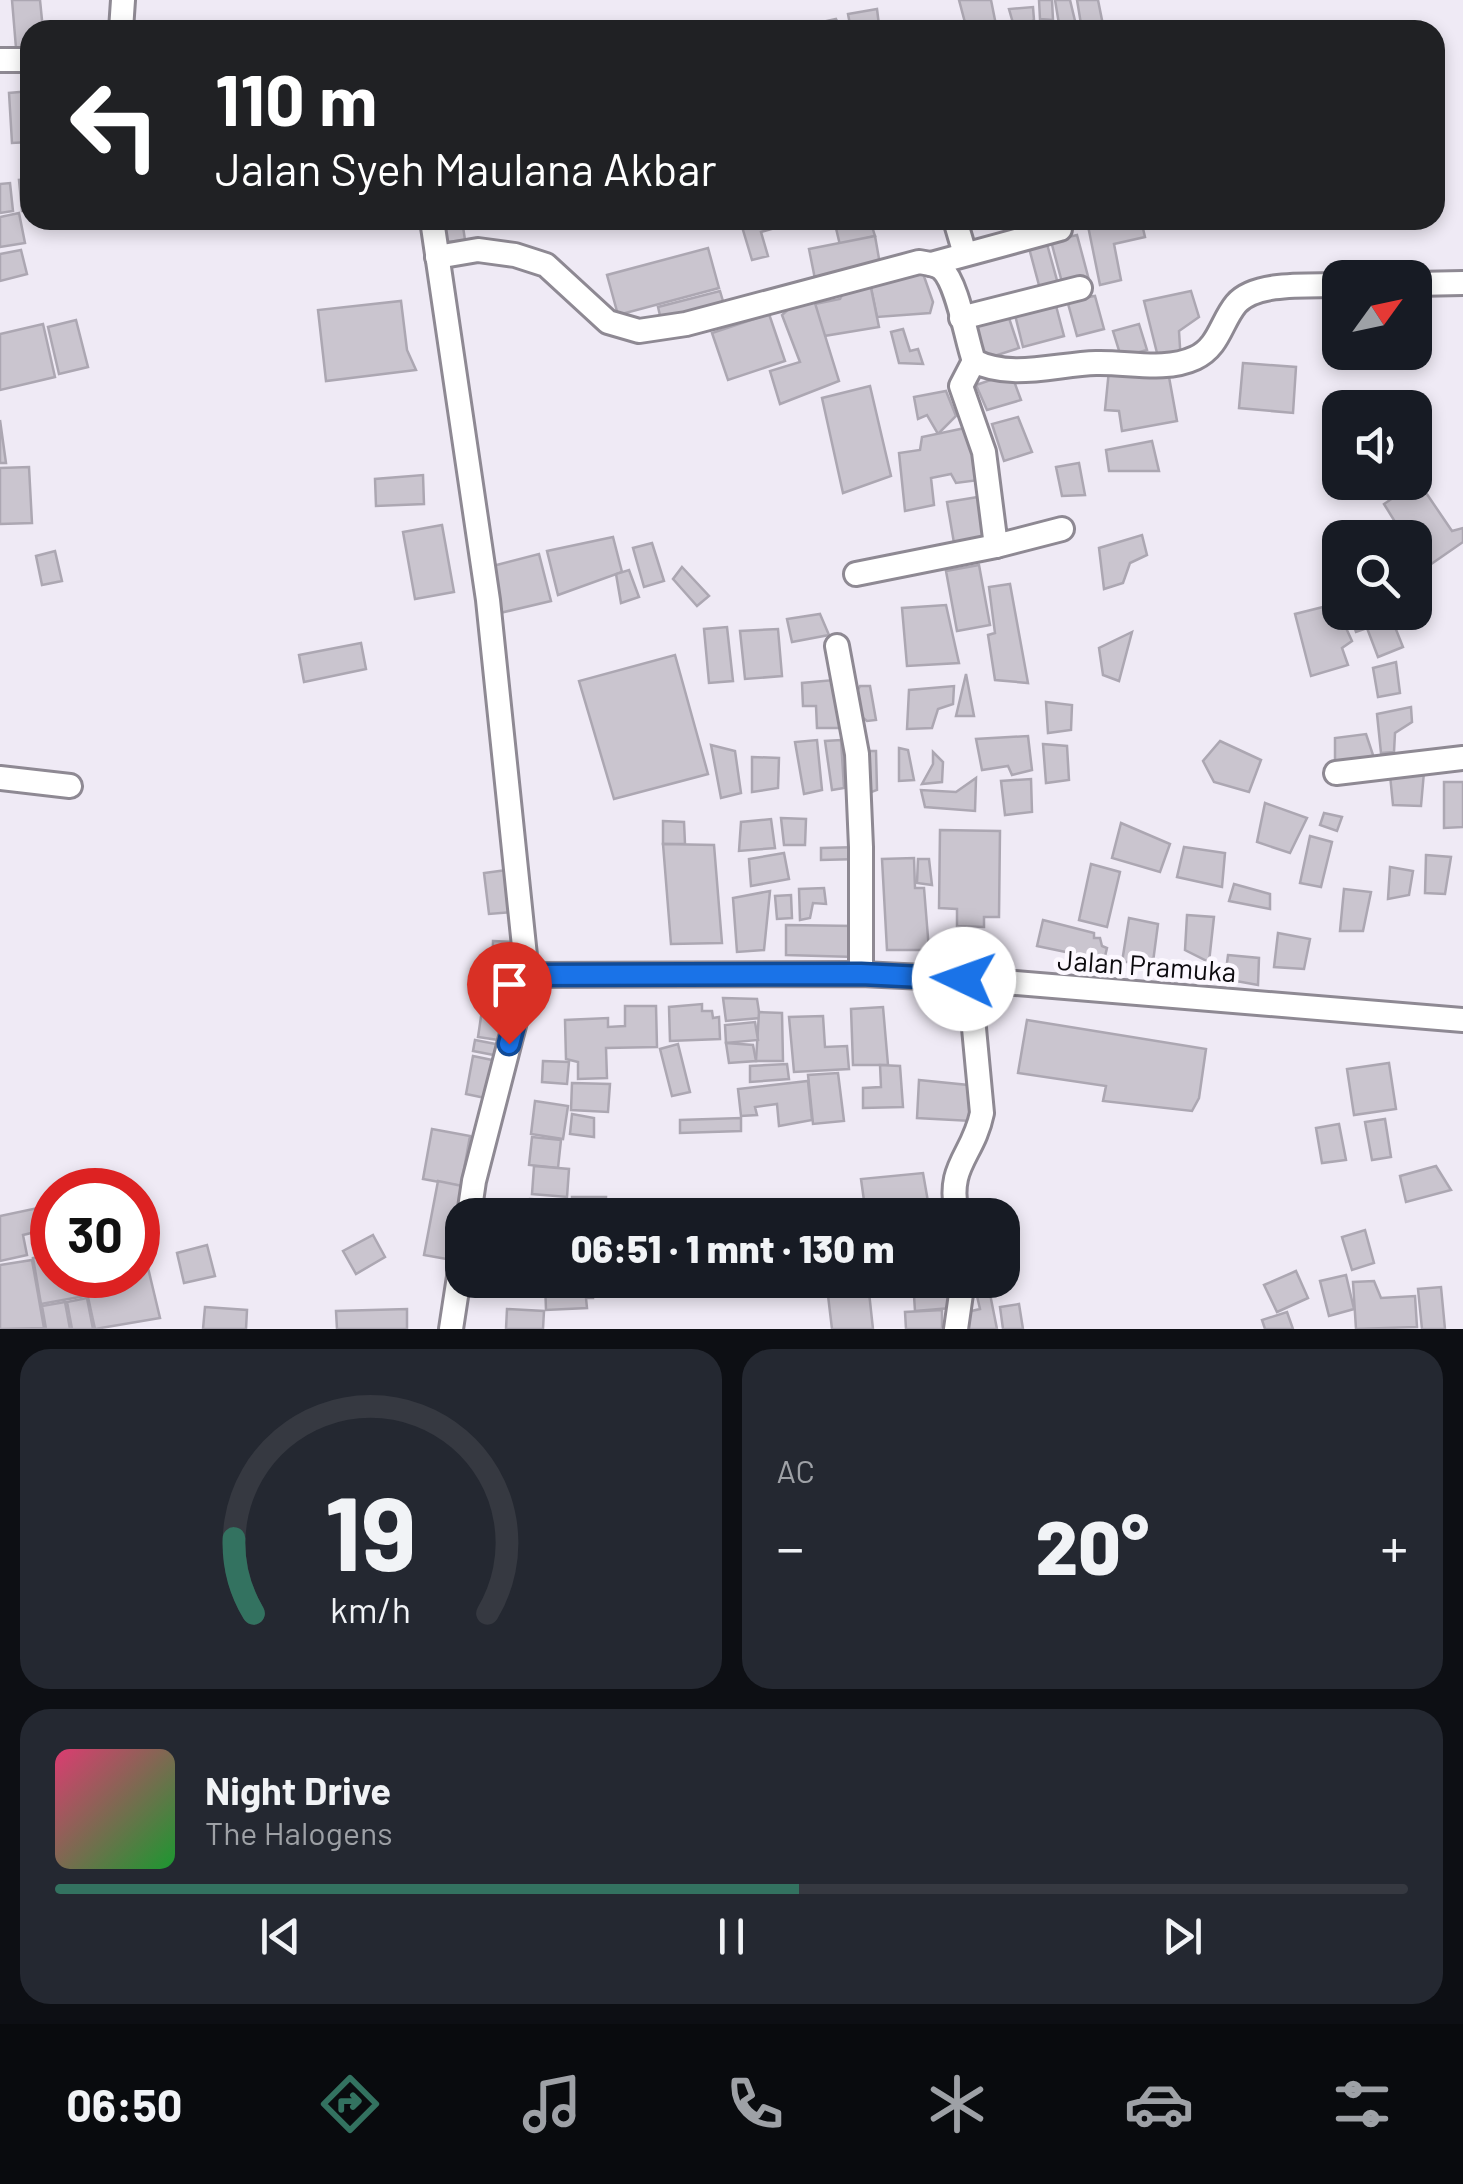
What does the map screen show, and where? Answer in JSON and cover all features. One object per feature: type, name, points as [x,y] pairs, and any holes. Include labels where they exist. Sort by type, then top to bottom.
[{"type":"street","points":[[433,230],[488,600],[527,975],[472,1198]]},
{"type":"street","points":[[958,230],[965,254]]},
{"type":"street","points":[[931,264],[1056,230]]},
{"type":"street","points":[[437,256],[478,250],[515,254],[546,265],[608,322],[639,332],[686,324],[919,262],[943,270],[955,295],[974,361],[961,386],[984,452],[996,546]]},
{"type":"street","points":[[1432,284],[1463,283]]},
{"type":"street","points":[[974,361],[1000,370],[1092,363],[1174,366],[1208,352],[1236,304],[1248,295],[1278,286],[1322,285]]},
{"type":"street","points":[[961,318],[1080,288]]},
{"type":"street","points":[[856,574],[1062,529]]},
{"type":"street","points":[[837,646],[857,754],[862,848],[861,974]]},
{"type":"street","points":[[1336,774],[1463,758]]},
{"type":"street","points":[[0,778],[70,786]]},
{"type":"street","name":"Jalan Pramuka","points":[[527,975],[861,974],[1463,1020]]},
{"type":"street","points":[[954,1198],[956,1170],[979,1128],[982,1113],[972,1006],[964,979]]},
{"type":"street","points":[[451,1329],[456,1298]]},
{"type":"street","points":[[956,1329],[960,1298]]},
{"type":"building","points":[[12,0],[40,0],[42,20],[20,20],[20,48],[16,48]]},
{"type":"building","points":[[959,0],[991,0],[995,20],[964,20]]},
{"type":"building","points":[[1039,0],[1052,0],[1053,20],[1040,19]]},
{"type":"building","points":[[1055,0],[1070,0],[1075,20],[1058,20]]},
{"type":"building","points":[[1077,0],[1098,0],[1102,20],[1080,20]]},
{"type":"building","points":[[1033,7],[1034,20],[1012,20],[1009,9]]},
{"type":"building","points":[[877,9],[878,20],[849,20],[848,14]]},
{"type":"building","points":[[20,92],[20,143],[12,143],[9,93]]},
{"type":"building","points":[[10,183],[13,211],[0,213],[0,184]]},
{"type":"building","points":[[19,213],[25,243],[0,247],[0,217]]},
{"type":"building","points":[[445,230],[464,230],[465,240],[447,242]]},
{"type":"building","points":[[743,230],[768,230],[761,232],[768,256],[752,260]]},
{"type":"building","points":[[836,230],[873,230],[875,236],[840,245]]},
{"type":"building","points":[[1089,230],[1143,230],[1145,237],[1114,244],[1121,280],[1100,285]]},
{"type":"building","points":[[1077,235],[1089,280],[1063,286],[1051,241]]},
{"type":"building","points":[[875,236],[881,270],[816,284],[809,249]]},
{"type":"building","points":[[1047,244],[1058,284],[1040,289],[1029,248]]},
{"type":"building","points":[[708,248],[719,288],[618,315],[607,275]]},
{"type":"building","points":[[21,250],[27,274],[0,281],[0,254]]},
{"type":"building","points":[[919,262],[933,302],[930,313],[877,317],[870,283]]},
{"type":"building","points":[[870,283],[879,327],[824,336],[815,304],[840,299],[846,288]]},
{"type":"building","points":[[720,291],[725,308],[662,324],[658,307]]},
{"type":"building","points":[[1191,291],[1199,317],[1179,331],[1181,363],[1160,365],[1144,301]]},
{"type":"building","points":[[1095,296],[1104,329],[1077,336],[1067,300]]},
{"type":"building","points":[[814,300],[839,381],[780,404],[770,371],[800,362],[782,315],[794,304]]},
{"type":"building","points":[[401,301],[407,350],[416,370],[326,381],[318,310]]},
{"type":"building","points":[[1055,302],[1064,336],[1023,347],[1014,311]]},
{"type":"building","points":[[769,314],[785,361],[728,380],[712,333]]},
{"type":"building","points":[[1008,315],[1019,348],[982,360],[972,325]]},
{"type":"building","points":[[76,320],[88,367],[59,374],[48,327]]},
{"type":"building","points":[[43,324],[55,377],[0,390],[0,334]]},
{"type":"building","points":[[1139,324],[1147,350],[1121,357],[1113,331]]},
{"type":"building","points":[[903,329],[910,351],[918,349],[923,364],[899,363],[891,332]]},
{"type":"building","points":[[1243,363],[1296,367],[1293,413],[1239,408]]},
{"type":"building","points":[[1109,370],[1169,377],[1177,421],[1122,431],[1119,411],[1105,410]]},
{"type":"building","points":[[1011,373],[1021,400],[987,410],[976,385]]},
{"type":"building","points":[[870,386],[891,476],[843,493],[822,398]]},
{"type":"building","points":[[946,391],[956,416],[938,434],[927,415],[918,419],[914,397]]},
{"type":"building","points":[[1018,417],[1032,452],[1004,461],[992,424]]},
{"type":"building","points":[[0,420],[6,463],[0,463]]},
{"type":"building","points":[[965,428],[979,480],[956,483],[951,474],[931,478],[934,505],[905,511],[899,453],[920,450],[922,437]]},
{"type":"building","points":[[1152,441],[1159,471],[1109,471],[1106,450]]},
{"type":"building","points":[[1079,463],[1085,495],[1062,496],[1056,467]]},
{"type":"building","points":[[29,467],[32,523],[0,524],[0,468]]},
{"type":"building","points":[[423,475],[424,504],[376,506],[375,479]]},
{"type":"building","points":[[978,497],[984,537],[954,543],[947,502]]},
{"type":"building","points":[[1390,500],[1431,500],[1452,531],[1463,528],[1463,542],[1432,563],[1432,520],[1394,520],[1384,504]]},
{"type":"building","points":[[442,525],[454,592],[415,599],[403,532]]},
{"type":"building","points":[[1142,535],[1147,555],[1130,563],[1123,583],[1104,589],[1099,548]]},
{"type":"building","points":[[613,537],[622,572],[558,595],[547,551]]},
{"type":"building","points":[[652,543],[664,581],[644,587],[633,548]]},
{"type":"building","points":[[55,551],[62,581],[42,585],[36,556]]},
{"type":"building","points":[[539,554],[551,601],[500,613],[489,567]]},
{"type":"building","points":[[979,565],[990,625],[957,631],[946,571]]},
{"type":"building","points":[[682,567],[709,596],[697,606],[673,579]]},
{"type":"building","points":[[629,570],[639,597],[621,603],[616,574]]},
{"type":"building","points":[[1010,584],[1028,683],[995,680],[988,635],[995,633],[989,587]]},
{"type":"building","points":[[946,605],[959,663],[907,666],[902,608]]},
{"type":"building","points":[[1322,607],[1322,630],[1347,630],[1352,641],[1342,648],[1348,665],[1311,676],[1295,614]]},
{"type":"building","points":[[820,614],[829,635],[792,642],[787,619]]},
{"type":"building","points":[[727,627],[733,681],[709,683],[704,629]]},
{"type":"building","points":[[778,629],[782,676],[745,679],[740,631]]},
{"type":"building","points":[[1368,630],[1396,630],[1403,647],[1378,657]]},
{"type":"building","points":[[1132,632],[1119,681],[1103,675],[1099,648]]},
{"type":"building","points":[[361,643],[366,669],[304,682],[299,655]]},
{"type":"building","points":[[675,655],[708,774],[614,799],[579,681]]},
{"type":"building","points":[[1396,662],[1400,693],[1378,697],[1373,668]]},
{"type":"building","points":[[966,674],[974,716],[956,716]]},
{"type":"building","points":[[834,680],[843,728],[817,728],[816,706],[803,706],[802,683]]},
{"type":"building","points":[[860,686],[870,686],[876,720],[867,721],[848,706]]},
{"type":"building","points":[[954,686],[953,704],[938,709],[932,728],[907,729],[909,690]]},
{"type":"building","points":[[1046,702],[1072,705],[1071,730],[1048,733]]},
{"type":"building","points":[[1411,707],[1412,722],[1395,733],[1394,752],[1381,753],[1377,714]]},
{"type":"building","points":[[1366,734],[1377,767],[1335,771],[1335,738]]},
{"type":"building","points":[[1028,736],[1032,770],[1012,775],[1008,766],[982,770],[976,739]]},
{"type":"building","points":[[817,740],[822,790],[804,794],[795,742]]},
{"type":"building","points":[[841,740],[844,788],[832,790],[825,741]]},
{"type":"building","points":[[1220,741],[1261,760],[1249,792],[1214,782],[1203,761]]},
{"type":"building","points":[[1043,744],[1067,746],[1069,780],[1046,783]]},
{"type":"building","points":[[711,745],[735,751],[741,793],[721,798]]},
{"type":"building","points":[[899,748],[908,750],[914,780],[899,781]]},
{"type":"building","points":[[866,751],[876,751],[877,790],[866,794]]},
{"type":"building","points":[[933,752],[943,762],[942,782],[922,784],[933,764]]},
{"type":"building","points":[[752,757],[779,758],[778,788],[752,792]]},
{"type":"building","points":[[1424,772],[1421,806],[1393,805],[1390,775]]},
{"type":"building","points":[[976,778],[975,811],[925,807],[921,790],[956,792]]},
{"type":"building","points":[[1031,779],[1032,812],[1005,815],[1001,781]]},
{"type":"building","points":[[1444,782],[1463,782],[1463,827],[1444,828]]},
{"type":"building","points":[[1265,803],[1307,818],[1290,853],[1257,842]]},
{"type":"building","points":[[1324,813],[1342,817],[1337,831],[1320,825]]},
{"type":"building","points":[[781,818],[806,819],[805,845],[784,845]]},
{"type":"building","points":[[771,819],[775,848],[739,851],[741,822]]},
{"type":"building","points":[[663,821],[684,822],[685,844],[663,844]]},
{"type":"building","points":[[1121,823],[1170,844],[1160,872],[1112,858]]},
{"type":"building","points":[[940,830],[1000,831],[999,917],[984,917],[984,927],[957,926],[957,909],[939,908]]},
{"type":"building","points":[[1310,836],[1332,842],[1321,887],[1300,883]]},
{"type":"building","points":[[663,844],[714,845],[722,943],[671,944]]},
{"type":"building","points":[[859,847],[859,859],[821,860],[821,848]]},
{"type":"building","points":[[1184,847],[1225,853],[1222,887],[1177,877]]},
{"type":"building","points":[[784,853],[789,879],[751,886],[749,859]]},
{"type":"building","points":[[1426,855],[1451,857],[1445,894],[1425,893]]},
{"type":"building","points":[[914,858],[915,888],[924,888],[929,950],[887,950],[882,859]]},
{"type":"building","points":[[918,859],[929,859],[932,885],[917,883]]},
{"type":"building","points":[[1091,864],[1120,872],[1107,927],[1079,920]]},
{"type":"building","points":[[1390,867],[1413,871],[1409,895],[1388,899]]},
{"type":"building","points":[[507,870],[512,912],[489,914],[484,873]]},
{"type":"building","points":[[1234,884],[1270,894],[1270,909],[1229,901]]},
{"type":"building","points":[[824,888],[826,904],[813,903],[810,918],[800,920],[799,889]]},
{"type":"building","points":[[1344,889],[1371,892],[1363,931],[1340,931]]},
{"type":"building","points":[[770,891],[764,950],[737,952],[733,898]]},
{"type":"building","points":[[791,895],[792,918],[777,919],[775,896]]},
{"type":"building","points":[[1187,915],[1214,917],[1209,962],[1185,950]]},
{"type":"building","points":[[1129,918],[1158,924],[1153,962],[1122,962]]},
{"type":"building","points":[[1043,920],[1100,938],[1107,948],[1099,981],[1076,976],[1080,955],[1037,946]]},
{"type":"building","points":[[786,925],[855,926],[855,957],[786,955]]},
{"type":"building","points":[[1278,933],[1310,939],[1304,969],[1274,967]]},
{"type":"building","points":[[493,941],[515,942],[513,980],[492,980]]},
{"type":"building","points":[[944,947],[986,947],[984,966],[945,967]]},
{"type":"building","points":[[1228,955],[1259,958],[1258,985],[1225,979]]},
{"type":"building","points":[[485,990],[511,993],[505,1041],[478,1037]]},
{"type":"building","points":[[723,998],[757,999],[760,1018],[726,1021]]},
{"type":"building","points":[[702,1004],[702,1011],[712,1011],[713,1018],[719,1017],[720,1039],[670,1041],[669,1007]]},
{"type":"building","points":[[625,1006],[656,1006],[657,1047],[606,1048],[607,1078],[578,1079],[578,1062],[566,1059],[565,1020],[608,1018],[608,1027],[625,1026]]},
{"type":"building","points":[[883,1007],[888,1065],[853,1065],[851,1009]]},
{"type":"building","points":[[759,1012],[782,1013],[783,1061],[756,1061]]},
{"type":"building","points":[[823,1016],[825,1047],[847,1046],[849,1069],[794,1072],[789,1017]]},
{"type":"building","points":[[1027,1020],[1206,1049],[1199,1098],[1192,1111],[1103,1101],[1106,1086],[1018,1073]]},
{"type":"building","points":[[755,1022],[758,1040],[726,1043],[725,1025]]},
{"type":"building","points":[[475,1040],[501,1045],[499,1056],[473,1051]]},
{"type":"building","points":[[726,1043],[753,1045],[756,1061],[729,1063]]},
{"type":"building","points":[[678,1044],[690,1092],[672,1096],[660,1049]]},
{"type":"building","points":[[473,1056],[497,1061],[490,1099],[466,1094]]},
{"type":"building","points":[[543,1061],[569,1062],[567,1084],[542,1082]]},
{"type":"building","points":[[1389,1063],[1396,1109],[1354,1115],[1347,1069]]},
{"type":"building","points":[[787,1064],[789,1079],[750,1082],[750,1066]]},
{"type":"building","points":[[880,1065],[900,1066],[903,1107],[863,1108],[863,1088],[881,1087]]},
{"type":"building","points":[[838,1073],[844,1121],[813,1124],[808,1075]]},
{"type":"building","points":[[919,1080],[968,1085],[971,1121],[917,1118]]},
{"type":"building","points":[[808,1081],[812,1120],[779,1126],[777,1104],[755,1107],[757,1115],[741,1116],[738,1089]]},
{"type":"building","points":[[572,1083],[610,1084],[608,1112],[571,1110]]},
{"type":"building","points":[[535,1101],[568,1106],[563,1139],[531,1134]]},
{"type":"building","points":[[572,1114],[594,1118],[594,1137],[570,1134]]},
{"type":"building","points":[[741,1118],[741,1131],[680,1133],[680,1120]]},
{"type":"building","points":[[1385,1119],[1391,1157],[1372,1160],[1365,1122]]},
{"type":"building","points":[[1339,1124],[1346,1160],[1322,1163],[1316,1128]]},
{"type":"building","points":[[432,1129],[470,1136],[461,1186],[423,1179]]},
{"type":"building","points":[[532,1137],[561,1140],[558,1168],[529,1165]]},
{"type":"building","points":[[534,1166],[569,1169],[567,1197],[532,1194]]},
{"type":"building","points":[[1436,1166],[1451,1190],[1406,1202],[1400,1176]]},
{"type":"building","points":[[923,1173],[927,1198],[864,1198],[861,1179]]},
{"type":"building","points":[[438,1181],[472,1188],[468,1198],[445,1198],[445,1259],[424,1255]]},
{"type":"building","points":[[30,1210],[30,1233],[23,1235],[27,1255],[0,1261],[0,1216]]},
{"type":"building","points":[[1365,1230],[1374,1263],[1352,1270],[1342,1237]]},
{"type":"building","points":[[373,1235],[385,1257],[356,1274],[343,1251]]},
{"type":"building","points":[[207,1245],[215,1276],[184,1283],[177,1253]]},
{"type":"building","points":[[30,1260],[30,1298],[39,1298],[44,1328],[0,1329],[0,1265]]},
{"type":"building","points":[[1296,1271],[1308,1298],[1277,1312],[1264,1285]]},
{"type":"building","points":[[1346,1275],[1354,1309],[1329,1316],[1320,1281]]},
{"type":"building","points":[[1374,1281],[1381,1298],[1415,1296],[1417,1327],[1356,1329],[1353,1282]]},
{"type":"building","points":[[1441,1287],[1445,1329],[1422,1329],[1418,1289]]},
{"type":"building","points":[[40,1298],[74,1298],[41,1304]]},
{"type":"building","points":[[87,1298],[93,1329],[72,1329],[67,1302]]},
{"type":"building","points":[[88,1298],[155,1298],[160,1318],[95,1329]]},
{"type":"building","points":[[546,1298],[586,1298],[587,1308],[546,1310]]},
{"type":"building","points":[[828,1298],[870,1298],[873,1329],[832,1329]]},
{"type":"building","points":[[914,1298],[950,1298],[951,1308],[915,1311]]},
{"type":"building","points":[[977,1298],[991,1298],[997,1329],[967,1329],[963,1313],[980,1309]]},
{"type":"building","points":[[65,1302],[70,1329],[46,1329],[42,1306]]},
{"type":"building","points":[[1019,1304],[1023,1329],[1003,1329],[1000,1307]]},
{"type":"building","points":[[205,1307],[247,1310],[246,1329],[203,1329]]},
{"type":"building","points":[[407,1309],[407,1329],[337,1329],[336,1311]]},
{"type":"building","points":[[507,1309],[544,1311],[543,1329],[506,1329]]},
{"type":"building","points":[[942,1310],[942,1329],[906,1329],[905,1312]]},
{"type":"building","points":[[1287,1312],[1293,1329],[1265,1329],[1262,1320]]},
{"type":"route","points":[[509,1044],[527,975],[861,974],[964,979]]}]
